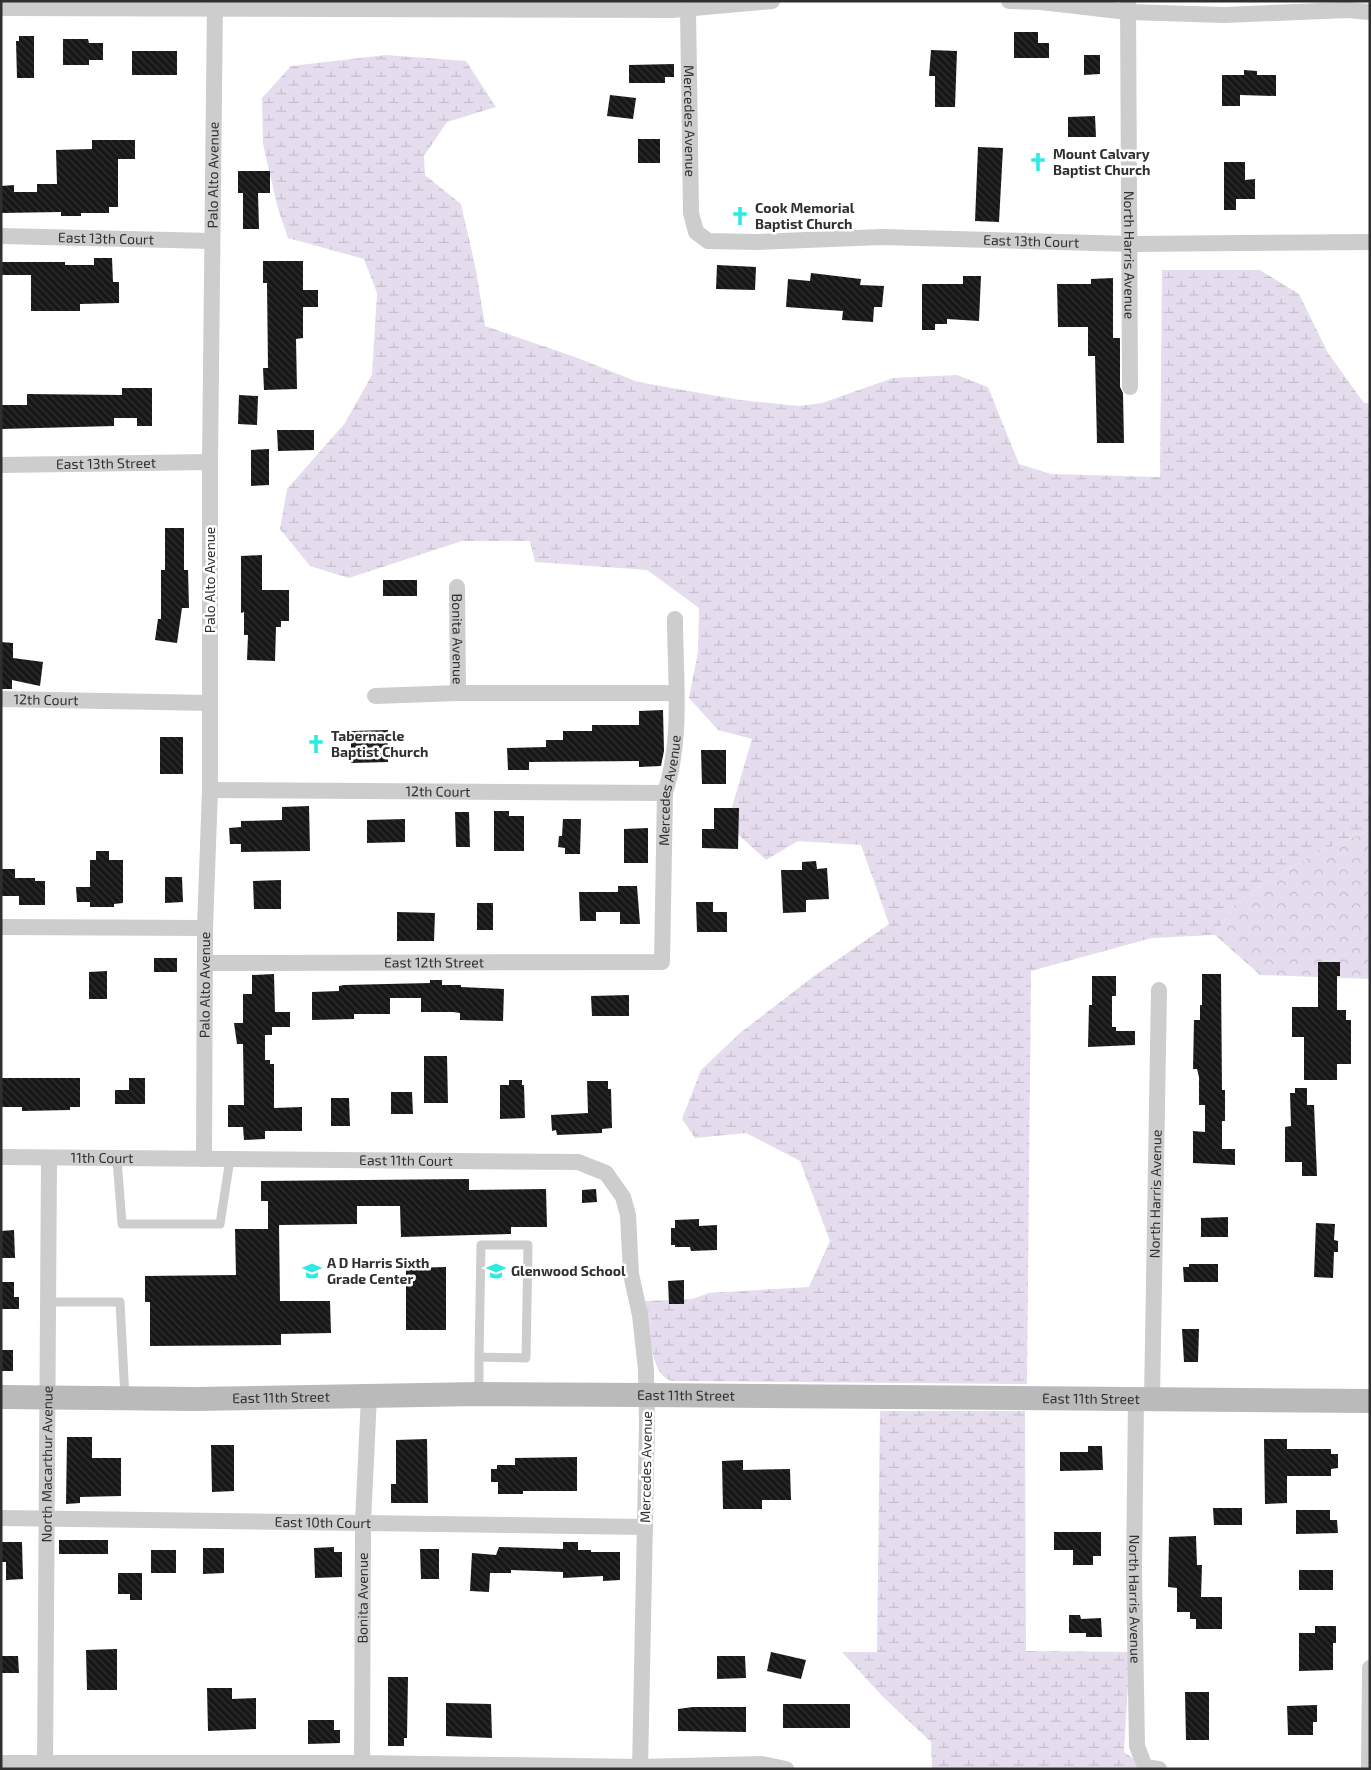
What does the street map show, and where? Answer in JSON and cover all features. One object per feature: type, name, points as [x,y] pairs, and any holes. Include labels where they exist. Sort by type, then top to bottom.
[{"type":"main road","name":"East 11th Street","points":[[1,1397],[125,1398],[647,1394],[1370,1400]]},
{"type":"street","points":[[1,8],[672,6],[688,9],[772,1]]},
{"type":"street","points":[[1009,1],[1128,6],[1224,15],[1370,12]]},
{"type":"street","name":"Palo Alto Avenue","points":[[204,1159],[205,928],[210,790],[210,462],[215,6]]},
{"type":"street","name":"North Harris Avenue","points":[[1128,6],[1130,387]]},
{"type":"street","name":"Mercedes Avenue","points":[[688,9],[691,213],[696,232]]},
{"type":"street","name":"East 13th Court","points":[[696,232],[708,241],[756,242],[882,237],[1130,244],[1370,242]]},
{"type":"street","name":"East 13th Court","points":[[1,236],[212,241]]},
{"type":"street","name":"East 13th Street","points":[[1,465],[210,462]]},
{"type":"street","name":"Bonita Avenue","points":[[457,587],[458,693]]},
{"type":"street","name":"Mercedes Avenue","points":[[662,962],[665,793],[672,771],[676,726],[675,619]]},
{"type":"street","points":[[375,696],[458,693],[675,693]]},
{"type":"street","name":"12th Court","points":[[1,699],[210,703]]},
{"type":"street","name":"12th Court","points":[[210,790],[665,793]]},
{"type":"street","points":[[1,927],[205,928]]},
{"type":"street","name":"East 12th Street","points":[[205,963],[662,962]]},
{"type":"street","name":"North Harris Avenue","points":[[1152,1768],[1137,1746],[1136,1736],[1134,1572],[1144,1399],[1159,990]]},
{"type":"street","name":"11th Court","points":[[1,1157],[49,1160],[204,1159]]},
{"type":"street","name":"East 11th Court","points":[[204,1159],[578,1162],[606,1173]]},
{"type":"street","name":"North Macarthur Avenue","points":[[45,1766],[49,1160]]},
{"type":"street","name":"Mercedes Avenue","points":[[606,1173],[623,1197],[628,1215],[631,1274],[640,1315],[647,1394],[640,1768]]},
{"type":"street","name":"Bonita Avenue","points":[[362,1766],[363,1522],[369,1396]]},
{"type":"street","name":"East 10th Court","points":[[1,1518],[645,1527]]},
{"type":"street","points":[[1369,1769],[1370,1668]]},
{"type":"street","points":[[1,1763],[45,1766],[640,1768],[762,1764],[785,1768]]},
{"type":"lane","points":[[117,1159],[122,1224],[220,1224],[230,1159]]},
{"type":"lane","points":[[479,1357],[526,1358],[528,1245],[481,1245],[479,1357],[479,1394]]},
{"type":"lane","points":[[49,1302],[120,1302],[125,1398]]},
{"type":"green space","points":[[386,55],[466,61],[496,107],[447,122],[424,156],[425,175],[461,204],[476,270],[485,326],[575,357],[638,382],[740,400],[799,406],[822,403],[893,378],[957,375],[988,387],[1019,464],[1051,474],[1160,477],[1162,270],[1260,270],[1299,294],[1328,353],[1364,403],[1370,403],[1370,830],[1321,851],[1280,873],[1235,904],[1215,935],[1152,938],[1031,971],[1027,1384],[673,1381],[665,1377],[659,1370],[654,1359],[645,1301],[692,1299],[709,1293],[809,1287],[830,1241],[800,1161],[746,1133],[695,1138],[682,1119],[701,1070],[740,1033],[814,976],[889,924],[861,845],[798,841],[766,860],[727,824],[752,739],[718,730],[689,698],[698,652],[699,608],[647,570],[535,562],[530,541],[462,541],[349,578],[310,566],[280,529],[287,489],[345,423],[372,375],[377,293],[364,259],[288,238],[278,209],[263,144],[262,98],[291,66]]},
{"type":"green space","points":[[1370,830],[1370,979],[1260,975],[1215,935],[1235,904],[1280,873],[1321,851]]},
{"type":"green space","points":[[880,1411],[1025,1411],[1026,1651],[1130,1652],[1124,1752],[1134,1759],[1137,1769],[932,1769],[931,1742],[882,1696],[842,1652],[877,1652]]},
{"type":"building","points":[[1014,32],[1038,32],[1038,43],[1049,43],[1049,58],[1014,58]]},
{"type":"building","points":[[19,36],[34,36],[34,78],[17,78],[16,41],[19,41]]},
{"type":"building","points":[[63,39],[88,39],[89,43],[103,43],[103,60],[89,60],[89,65],[63,65]]},
{"type":"building","points":[[931,50],[957,51],[955,107],[935,107],[935,76],[929,76]]},
{"type":"building","points":[[132,51],[177,51],[177,75],[132,75]]},
{"type":"building","points":[[1084,55],[1100,55],[1100,74],[1084,75]]},
{"type":"building","points":[[674,64],[674,77],[665,77],[665,83],[629,83],[629,65]]},
{"type":"building","points":[[1244,70],[1257,71],[1257,75],[1276,75],[1276,96],[1240,95],[1240,106],[1222,106],[1222,75],[1244,75]]},
{"type":"building","points":[[610,95],[636,98],[633,119],[607,116]]},
{"type":"building","points":[[1095,116],[1096,137],[1068,137],[1068,117]]},
{"type":"building","points":[[638,139],[660,139],[660,163],[638,163]]},
{"type":"building","points":[[92,140],[135,140],[135,159],[118,159],[118,207],[109,207],[109,213],[81,213],[81,216],[61,216],[61,212],[1,213],[1,186],[14,185],[14,192],[37,192],[37,184],[57,184],[56,150],[92,149]]},
{"type":"building","points":[[978,147],[1003,148],[999,222],[975,221]]},
{"type":"building","points":[[1224,162],[1245,162],[1245,180],[1255,179],[1255,199],[1236,199],[1236,210],[1224,210]]},
{"type":"building","points":[[238,171],[270,171],[270,193],[258,193],[259,229],[243,229],[243,193],[238,193]]},
{"type":"building","points":[[94,258],[112,258],[113,282],[119,282],[119,303],[80,304],[80,311],[31,311],[31,275],[1,275],[1,262],[65,262],[65,265],[94,265]]},
{"type":"building","points":[[263,261],[303,261],[303,290],[318,290],[318,307],[303,307],[303,338],[296,339],[297,389],[264,390],[263,368],[268,368],[267,283],[263,283]]},
{"type":"building","points":[[717,265],[756,267],[755,290],[716,289]]},
{"type":"building","points":[[811,273],[861,279],[860,285],[884,286],[882,307],[874,307],[873,322],[842,320],[843,311],[786,307],[788,279],[810,281]]},
{"type":"building","points":[[963,276],[981,276],[979,321],[947,319],[947,324],[935,324],[935,330],[922,330],[922,284],[963,284]]},
{"type":"building","points":[[1113,278],[1113,338],[1120,338],[1120,387],[1123,393],[1124,443],[1097,443],[1095,356],[1088,356],[1088,327],[1058,327],[1057,284],[1091,284],[1091,279]]},
{"type":"building","points":[[122,388],[152,388],[152,426],[137,426],[137,418],[114,418],[114,426],[1,429],[1,405],[27,405],[27,394],[122,395]]},
{"type":"building","points":[[239,395],[258,396],[257,425],[238,424]]},
{"type":"building","points":[[277,430],[314,430],[314,450],[278,451]]},
{"type":"building","points":[[269,449],[269,485],[251,486],[251,450]]},
{"type":"building","points":[[165,528],[184,528],[184,570],[188,570],[189,608],[182,608],[177,643],[155,640],[158,619],[161,619],[161,570],[165,570]]},
{"type":"building","points":[[262,555],[262,590],[289,590],[289,621],[281,621],[281,627],[276,627],[275,661],[247,660],[248,635],[244,635],[244,612],[241,613],[241,556]]},
{"type":"building","points":[[383,580],[417,580],[417,596],[383,596]]},
{"type":"building","points":[[1,642],[13,643],[13,658],[43,662],[40,686],[12,680],[12,689],[1,689]]},
{"type":"building","points":[[663,710],[664,751],[661,766],[639,767],[639,761],[529,762],[529,770],[508,770],[507,748],[546,747],[546,740],[563,740],[563,731],[592,731],[592,725],[639,725],[639,711]]},
{"type":"building","points":[[388,730],[388,762],[351,763],[351,731]]},
{"type":"building","points":[[160,737],[183,737],[183,774],[160,774]]},
{"type":"building","points":[[701,750],[726,750],[726,784],[702,784]]},
{"type":"building","points":[[309,806],[310,851],[241,852],[241,844],[230,844],[229,828],[241,827],[241,821],[282,820],[282,807]]},
{"type":"building","points":[[714,808],[739,808],[738,849],[702,848],[702,829],[714,829]]},
{"type":"building","points":[[494,811],[509,811],[509,816],[524,816],[524,851],[494,851]]},
{"type":"building","points":[[455,812],[469,812],[470,847],[456,847]]},
{"type":"building","points":[[405,819],[405,842],[367,843],[367,820]]},
{"type":"building","points":[[563,819],[581,819],[580,854],[565,854],[565,848],[558,847],[559,836],[562,836]]},
{"type":"building","points":[[648,828],[648,863],[624,863],[624,829]]},
{"type":"building","points":[[96,851],[109,851],[109,860],[123,860],[123,903],[114,904],[114,907],[90,907],[90,902],[77,902],[76,887],[90,887],[90,860],[96,860]]},
{"type":"building","points":[[816,861],[817,869],[827,868],[829,899],[806,900],[806,912],[783,913],[781,870],[802,870],[802,862]]},
{"type":"building","points":[[1,869],[15,869],[15,878],[35,878],[35,881],[45,881],[45,905],[19,905],[19,896],[1,896]]},
{"type":"building","points":[[165,877],[182,877],[183,902],[165,903]]},
{"type":"building","points":[[281,880],[281,909],[254,909],[253,881]]},
{"type":"building","points":[[618,886],[637,886],[640,924],[620,924],[620,912],[596,912],[596,921],[580,921],[579,892],[618,892]]},
{"type":"building","points":[[696,902],[713,902],[713,912],[727,912],[727,932],[697,932]]},
{"type":"building","points":[[477,903],[493,903],[493,930],[477,930]]},
{"type":"building","points":[[397,912],[435,913],[434,941],[397,941]]},
{"type":"building","points":[[154,958],[177,958],[177,972],[154,972]]},
{"type":"building","points":[[1318,962],[1340,962],[1340,976],[1337,976],[1337,1010],[1346,1010],[1346,1020],[1351,1020],[1351,1064],[1337,1064],[1337,1080],[1304,1080],[1304,1037],[1292,1037],[1292,1007],[1318,1007]]},
{"type":"building","points":[[107,971],[107,999],[89,999],[89,972]]},
{"type":"building","points":[[274,974],[275,1012],[290,1012],[290,1027],[272,1027],[272,1035],[265,1035],[265,1060],[270,1060],[270,1064],[274,1064],[274,1108],[302,1107],[302,1131],[265,1131],[265,1139],[244,1140],[243,1127],[228,1127],[228,1105],[244,1105],[243,1044],[237,1044],[234,1023],[243,1023],[243,994],[252,994],[252,975]]},
{"type":"building","points":[[1202,974],[1221,974],[1222,1090],[1225,1090],[1225,1121],[1222,1121],[1222,1149],[1235,1149],[1235,1165],[1193,1163],[1193,1131],[1205,1132],[1205,1105],[1199,1105],[1199,1077],[1197,1069],[1193,1069],[1194,1020],[1200,1020]]},
{"type":"building","points":[[1092,976],[1116,976],[1116,996],[1112,996],[1112,1027],[1116,1027],[1116,1031],[1135,1031],[1135,1045],[1088,1047],[1089,1005],[1092,1005]]},
{"type":"building","points":[[430,980],[442,980],[442,985],[504,989],[503,1021],[460,1020],[460,1013],[421,1012],[421,998],[390,998],[390,1014],[354,1014],[354,1019],[312,1020],[312,992],[339,991],[339,986],[344,985],[430,983]]},
{"type":"building","points":[[629,995],[629,1016],[592,1016],[591,996]]},
{"type":"building","points":[[424,1056],[447,1056],[448,1103],[424,1103]]},
{"type":"building","points":[[1,1078],[80,1078],[80,1107],[70,1107],[70,1110],[22,1111],[22,1107],[1,1107]]},
{"type":"building","points":[[129,1078],[145,1078],[145,1104],[115,1104],[115,1090],[129,1090]]},
{"type":"building","points":[[509,1080],[522,1080],[522,1085],[524,1085],[525,1118],[500,1119],[500,1085],[509,1085]]},
{"type":"building","points":[[587,1081],[608,1081],[608,1089],[611,1089],[612,1128],[602,1129],[602,1133],[557,1135],[556,1130],[552,1131],[551,1115],[588,1113]]},
{"type":"building","points":[[1295,1088],[1307,1088],[1307,1105],[1314,1105],[1317,1176],[1302,1176],[1302,1162],[1285,1162],[1285,1127],[1291,1126],[1290,1093],[1295,1093]]},
{"type":"building","points":[[391,1092],[412,1092],[413,1114],[391,1114]]},
{"type":"building","points":[[331,1098],[349,1098],[350,1126],[331,1126]]},
{"type":"building","points":[[469,1179],[469,1190],[546,1189],[547,1227],[511,1227],[511,1234],[401,1237],[400,1206],[357,1206],[357,1224],[279,1225],[280,1301],[330,1301],[331,1333],[281,1334],[281,1345],[150,1346],[150,1302],[145,1302],[145,1276],[236,1275],[235,1229],[268,1229],[268,1201],[261,1201],[261,1181]]},
{"type":"building","points":[[596,1189],[597,1202],[582,1203],[582,1190]]},
{"type":"building","points":[[1228,1217],[1228,1237],[1201,1237],[1201,1218]]},
{"type":"building","points":[[699,1219],[699,1226],[717,1225],[717,1250],[691,1251],[690,1247],[675,1247],[675,1245],[671,1245],[671,1228],[675,1228],[675,1220]]},
{"type":"building","points":[[1316,1223],[1335,1224],[1334,1240],[1338,1241],[1338,1252],[1334,1252],[1333,1278],[1314,1277]]},
{"type":"building","points":[[14,1230],[15,1258],[1,1258],[1,1231]]},
{"type":"building","points":[[1189,1264],[1218,1264],[1218,1282],[1184,1282],[1183,1267],[1189,1267]]},
{"type":"building","points":[[446,1267],[446,1330],[406,1330],[406,1268]]},
{"type":"building","points":[[684,1280],[684,1304],[669,1304],[668,1281]]},
{"type":"building","points":[[1,1282],[14,1282],[14,1297],[19,1297],[19,1309],[1,1309]]},
{"type":"building","points":[[1182,1329],[1199,1329],[1198,1362],[1184,1362]]},
{"type":"building","points":[[1,1350],[13,1350],[13,1371],[1,1371]]},
{"type":"building","points":[[67,1437],[92,1437],[92,1458],[121,1458],[121,1496],[80,1497],[80,1503],[66,1504]]},
{"type":"building","points":[[427,1439],[428,1503],[391,1503],[391,1484],[396,1484],[396,1440]]},
{"type":"building","points":[[1264,1439],[1287,1439],[1287,1449],[1331,1449],[1331,1454],[1338,1454],[1338,1468],[1331,1469],[1331,1476],[1287,1476],[1287,1503],[1265,1504]]},
{"type":"building","points":[[211,1445],[234,1445],[234,1491],[212,1492]]},
{"type":"building","points":[[1088,1446],[1102,1446],[1103,1470],[1060,1471],[1060,1452],[1088,1452]]},
{"type":"building","points":[[577,1457],[577,1491],[523,1491],[523,1494],[498,1494],[498,1482],[491,1482],[491,1469],[497,1469],[497,1465],[515,1465],[515,1458]]},
{"type":"building","points":[[743,1460],[743,1470],[790,1469],[791,1500],[762,1500],[762,1509],[723,1509],[722,1461]]},
{"type":"building","points":[[1213,1508],[1242,1508],[1242,1525],[1214,1525]]},
{"type":"building","points":[[1296,1510],[1330,1510],[1330,1520],[1337,1520],[1338,1533],[1296,1534]]},
{"type":"building","points":[[1054,1532],[1101,1532],[1101,1556],[1093,1556],[1093,1565],[1073,1565],[1073,1550],[1054,1550]]},
{"type":"building","points":[[1196,1536],[1197,1565],[1202,1565],[1201,1597],[1222,1597],[1222,1629],[1196,1629],[1196,1619],[1190,1619],[1190,1612],[1177,1612],[1177,1588],[1168,1587],[1169,1537]]},
{"type":"building","points":[[59,1540],[108,1540],[108,1554],[59,1554]]},
{"type":"building","points":[[1,1542],[22,1542],[23,1579],[6,1580],[6,1562],[1,1562]]},
{"type":"building","points":[[563,1542],[578,1542],[578,1550],[620,1552],[620,1580],[603,1581],[603,1576],[563,1578],[563,1572],[511,1570],[511,1573],[490,1573],[489,1592],[470,1591],[472,1553],[496,1555],[499,1547],[563,1549]]},
{"type":"building","points":[[334,1547],[334,1552],[342,1552],[342,1577],[315,1578],[314,1548]]},
{"type":"building","points":[[203,1548],[224,1548],[224,1573],[203,1574]]},
{"type":"building","points":[[420,1549],[439,1549],[439,1579],[421,1579]]},
{"type":"building","points":[[151,1550],[176,1550],[176,1573],[151,1573]]},
{"type":"building","points":[[1299,1570],[1333,1570],[1333,1590],[1299,1590]]},
{"type":"building","points":[[118,1573],[142,1573],[142,1600],[130,1600],[130,1594],[118,1594]]},
{"type":"building","points":[[1069,1615],[1080,1615],[1081,1619],[1101,1618],[1102,1637],[1086,1637],[1086,1633],[1069,1633]]},
{"type":"building","points":[[1315,1626],[1336,1626],[1336,1643],[1333,1643],[1333,1670],[1299,1671],[1299,1633],[1315,1633]]},
{"type":"building","points":[[117,1649],[117,1690],[87,1690],[86,1650]]},
{"type":"building","points":[[771,1652],[806,1660],[801,1679],[767,1671]]},
{"type":"building","points":[[1,1656],[18,1656],[19,1673],[1,1673]]},
{"type":"building","points":[[717,1656],[745,1656],[746,1678],[717,1679]]},
{"type":"building","points":[[388,1677],[408,1677],[407,1738],[404,1738],[404,1746],[388,1746]]},
{"type":"building","points":[[207,1688],[232,1688],[232,1699],[256,1698],[256,1729],[208,1731]]},
{"type":"building","points":[[1185,1692],[1209,1692],[1209,1740],[1186,1740]]},
{"type":"building","points":[[446,1703],[491,1704],[492,1738],[446,1736]]},
{"type":"building","points":[[783,1704],[850,1704],[850,1728],[783,1728]]},
{"type":"building","points":[[1317,1705],[1317,1722],[1313,1722],[1313,1735],[1288,1735],[1287,1706]]},
{"type":"building","points":[[693,1707],[746,1707],[746,1732],[678,1731],[678,1709]]},
{"type":"building","points":[[308,1720],[334,1720],[334,1730],[340,1730],[340,1743],[308,1744]]},
{"type":"place","name":"Mount Calvary Baptist Church","points":[[1038,162]]},
{"type":"place","name":"Cook Memorial Baptist Church","points":[[740,216]]},
{"type":"place","name":"Tabernacle Baptist Church","points":[[316,744]]},
{"type":"place","name":"A D Harris Sixth Grade Center","points":[[312,1271]]},
{"type":"place","name":"Glenwood School","points":[[496,1271]]}]
